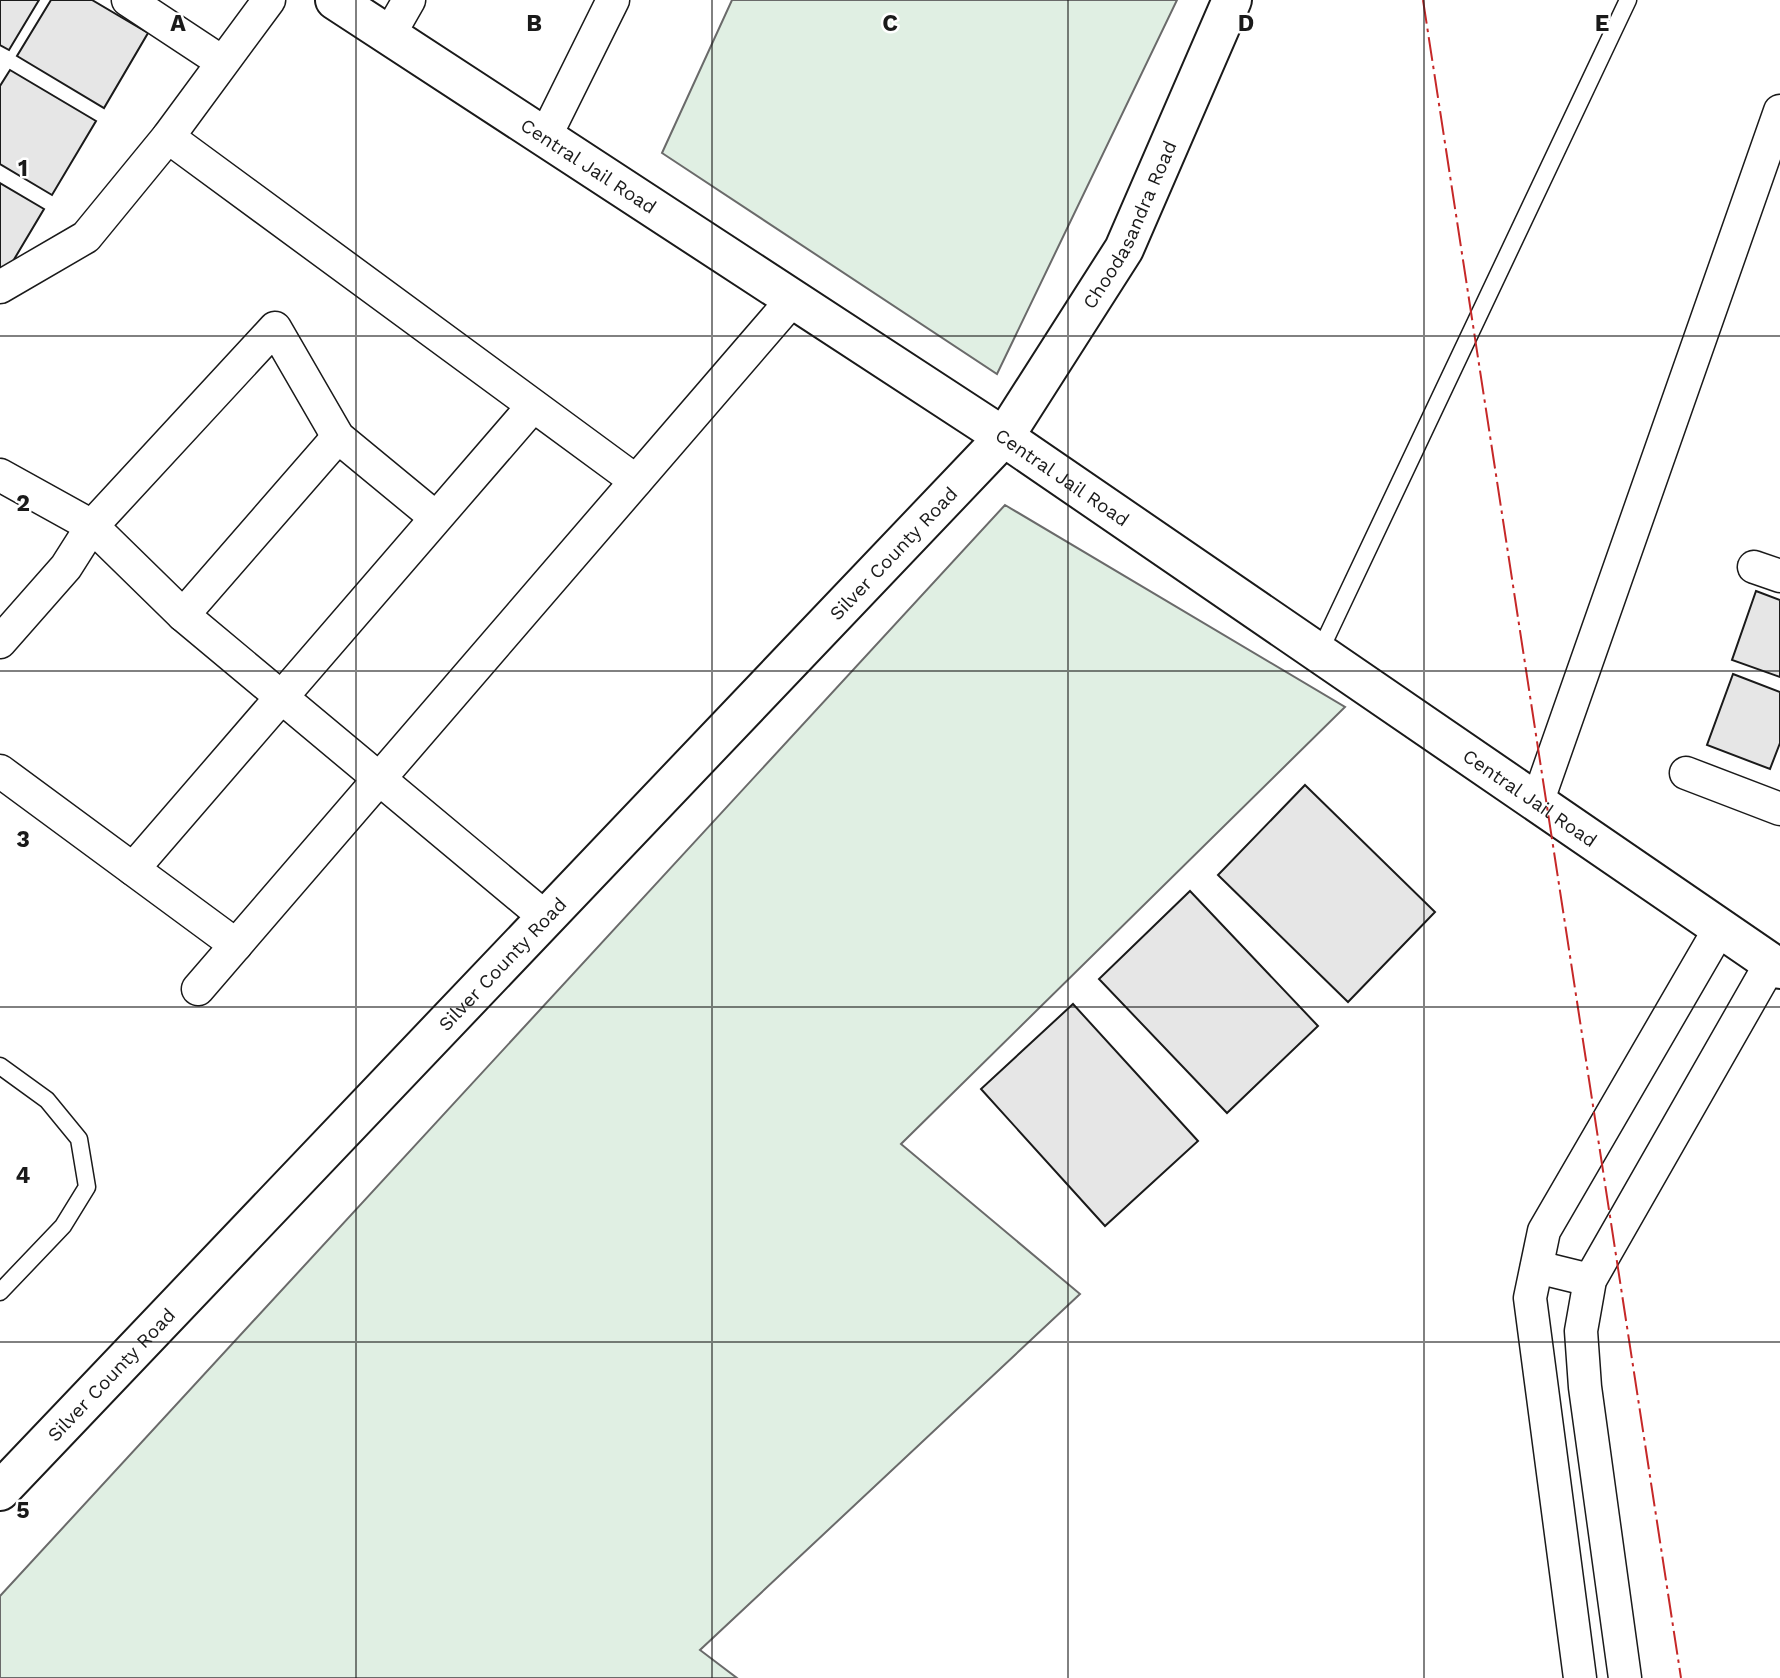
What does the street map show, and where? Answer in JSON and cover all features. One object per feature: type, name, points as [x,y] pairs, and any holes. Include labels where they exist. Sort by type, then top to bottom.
[{"type":"street","points":[[128,0],[222,62]]},
{"type":"street","points":[[0,286],[86,237],[168,137],[269,0]]},
{"type":"street","name":"Central Jail Road","points":[[335,0],[1004,437],[1775,966]]},
{"type":"street","points":[[389,35],[409,0]]},
{"type":"street","points":[[545,137],[613,0]]},
{"type":"street","name":"Choodasandra Road","points":[[1004,437],[1124,249],[1232,0]]},
{"type":"street","points":[[1537,803],[1780,111]]},
{"type":"street","points":[[168,137],[636,481]]},
{"type":"street","points":[[198,989],[793,299]]},
{"type":"street","points":[[0,642],[66,567],[92,526],[275,328],[338,437],[435,517]]},
{"type":"street","points":[[133,869],[533,406]]},
{"type":"street","points":[[183,615],[338,437]]},
{"type":"street","name":"Silver County Road","points":[[0,1492],[1004,437]]},
{"type":"street","points":[[0,475],[92,526],[183,615],[546,918]]},
{"type":"street","points":[[0,771],[236,945]]},
{"type":"street","points":[[1686,774],[1780,809]]},
{"type":"street","points":[[1580,1678],[1530,1298],[1544,1231],[1720,928]]},
{"type":"street","points":[[1625,1678],[1585,1387],[1581,1331],[1590,1280],[1775,966]]},
{"type":"street","points":[[1537,1266],[1590,1280]]},
{"type":"lane","points":[[1320,653],[1628,0]]},
{"type":"lane","points":[[0,1066],[47,1100],[79,1139],[86,1187],[63,1226],[0,1292]]},
{"type":"green space","points":[[732,0],[1177,0],[997,374],[662,153]]},
{"type":"green space","points":[[1005,505],[1345,707],[901,1144],[1080,1294],[700,1650],[737,1678],[0,1678],[0,1596]]},
{"type":"building","points":[[0,0],[39,0],[9,50],[0,45]]},
{"type":"building","points":[[51,0],[92,0],[148,33],[104,108],[17,56]]},
{"type":"building","points":[[10,70],[96,121],[52,195],[0,164],[0,86]]},
{"type":"building","points":[[0,183],[44,209],[0,283]]},
{"type":"building","points":[[1756,591],[1780,600],[1780,677],[1732,660]]},
{"type":"building","points":[[1733,674],[1780,692],[1780,743],[1770,769],[1707,745]]},
{"type":"building","points":[[1305,785],[1435,912],[1348,1002],[1218,875]]},
{"type":"building","points":[[1190,891],[1318,1026],[1227,1113],[1099,979]]},
{"type":"building","points":[[1073,1004],[1198,1141],[1105,1226],[981,1089]]},
{"type":"power","points":[[1423,0],[1681,1678]]}]
